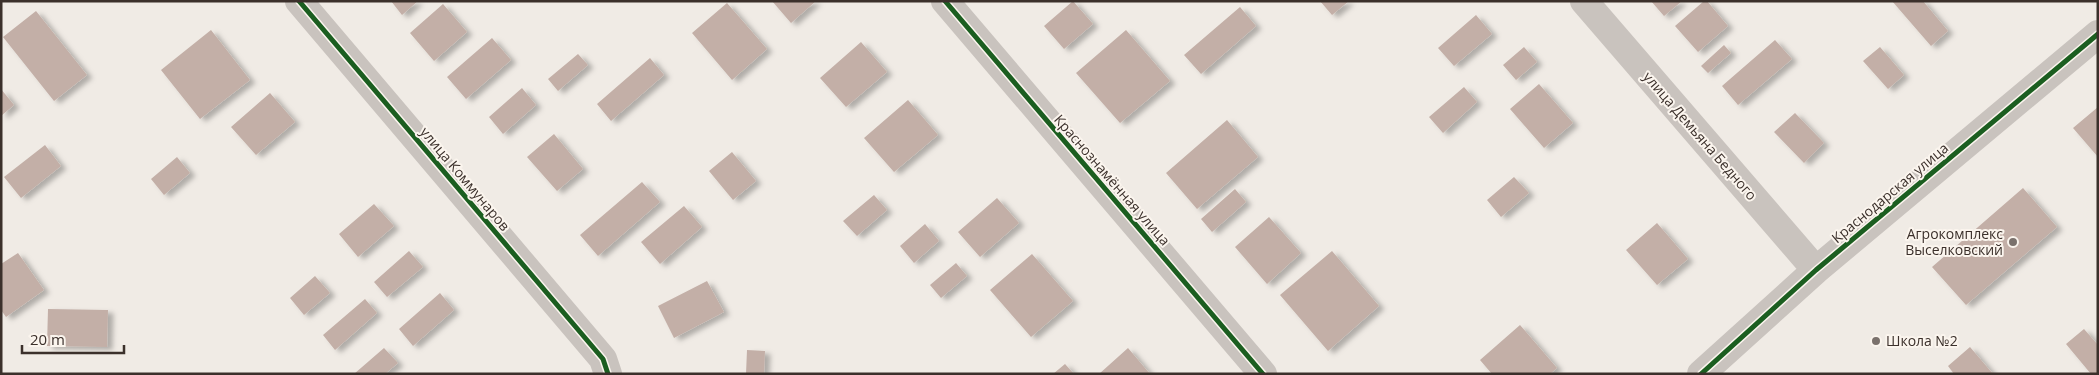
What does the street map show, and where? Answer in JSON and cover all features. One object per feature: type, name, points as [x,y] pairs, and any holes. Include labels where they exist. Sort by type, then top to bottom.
[{"type":"street","name":"улица Коммунаров","points":[[299,1],[603,359],[608,374]]},
{"type":"street","name":"Краснознамённая улица","points":[[944,1],[1263,374]]},
{"type":"street","name":"улица Демьяна Бедного","points":[[1584,1],[1816,270]]},
{"type":"street","name":"Краснодарская улица","points":[[1701,374],[1816,270],[2098,34]]},
{"type":"building","points":[[391,1],[418,1],[402,15]]},
{"type":"building","points":[[772,1],[816,1],[791,23]]},
{"type":"building","points":[[1073,1],[1093,24],[1064,49],[1044,26]]},
{"type":"building","points":[[1320,1],[1349,1],[1332,15]]},
{"type":"building","points":[[1651,1],[1682,1],[1664,16]]},
{"type":"building","points":[[1704,1],[1707,1],[1728,26],[1698,52],[1675,26]]},
{"type":"building","points":[[1892,1],[1923,1],[1948,31],[1931,46]]},
{"type":"building","points":[[727,3],[767,49],[732,80],[692,33]]},
{"type":"building","points":[[443,4],[467,32],[434,61],[410,33]]},
{"type":"building","points":[[1240,7],[1256,26],[1201,74],[1184,55]]},
{"type":"building","points":[[36,11],[87,75],[54,101],[3,37]]},
{"type":"building","points":[[1476,15],[1492,34],[1454,66],[1438,48]]},
{"type":"building","points":[[211,30],[250,80],[200,119],[161,70]]},
{"type":"building","points":[[1126,30],[1170,81],[1120,123],[1076,73]]},
{"type":"building","points":[[492,38],[511,60],[466,99],[447,77]]},
{"type":"building","points":[[1775,40],[1792,59],[1738,105],[1722,86]]},
{"type":"building","points":[[861,42],[887,72],[846,107],[820,78]]},
{"type":"building","points":[[1724,45],[1731,53],[1708,73],[1701,66]]},
{"type":"building","points":[[1524,47],[1537,62],[1516,80],[1503,65]]},
{"type":"building","points":[[1880,47],[1904,75],[1888,89],[1863,61]]},
{"type":"building","points":[[578,54],[588,65],[558,91],[548,79]]},
{"type":"building","points":[[650,58],[664,75],[611,121],[597,104]]},
{"type":"building","points":[[1539,84],[1573,123],[1544,148],[1510,109]]},
{"type":"building","points":[[1464,87],[1477,102],[1443,133],[1429,117]]},
{"type":"building","points":[[522,88],[536,105],[503,134],[489,117]]},
{"type":"building","points":[[1,89],[14,105],[1,116]]},
{"type":"building","points":[[270,93],[295,122],[256,155],[231,127]]},
{"type":"building","points":[[908,100],[938,135],[894,172],[864,138]]},
{"type":"building","points":[[2098,107],[2098,157],[2073,128]]},
{"type":"building","points":[[1795,113],[1824,143],[1804,163],[1774,132]]},
{"type":"building","points":[[1227,120],[1258,157],[1197,209],[1166,173]]},
{"type":"building","points":[[554,134],[583,169],[557,191],[527,157]]},
{"type":"building","points":[[45,145],[61,166],[21,198],[4,177]]},
{"type":"building","points":[[732,152],[756,181],[733,200],[709,171]]},
{"type":"building","points":[[177,157],[190,173],[164,195],[151,179]]},
{"type":"building","points":[[1514,177],[1529,193],[1501,217],[1487,200]]},
{"type":"building","points":[[642,182],[660,202],[598,256],[580,235]]},
{"type":"building","points":[[2023,188],[2057,227],[1966,305],[1932,267]]},
{"type":"building","points":[[1235,189],[1246,202],[1212,232],[1201,219]]},
{"type":"building","points":[[874,195],[887,210],[857,236],[843,221]]},
{"type":"building","points":[[997,198],[1019,223],[980,257],[958,232]]},
{"type":"building","points":[[374,204],[394,226],[358,257],[339,234]]},
{"type":"building","points":[[684,206],[702,227],[660,264],[641,242]]},
{"type":"building","points":[[1269,217],[1301,253],[1267,284],[1235,247]]},
{"type":"building","points":[[1657,223],[1688,259],[1657,285],[1626,250]]},
{"type":"building","points":[[925,224],[939,241],[914,263],[900,246]]},
{"type":"building","points":[[409,251],[423,267],[387,297],[374,282]]},
{"type":"building","points":[[1332,251],[1379,306],[1328,351],[1280,295]]},
{"type":"building","points":[[18,253],[44,290],[6,317],[1,310],[1,264]]},
{"type":"building","points":[[1032,254],[1073,301],[1031,337],[990,290]]},
{"type":"building","points":[[956,263],[967,276],[941,298],[930,285]]},
{"type":"building","points":[[315,276],[330,293],[304,315],[290,298]]},
{"type":"building","points":[[707,281],[724,312],[674,338],[658,306]]},
{"type":"building","points":[[440,293],[454,310],[413,346],[399,329]]},
{"type":"building","points":[[365,299],[377,313],[335,350],[323,335]]},
{"type":"building","points":[[48,309],[108,310],[107,347],[47,346]]},
{"type":"building","points":[[1520,325],[1557,368],[1550,374],[1492,374],[1480,360]]},
{"type":"building","points":[[2084,329],[2098,345],[2098,374],[2091,374],[2066,344]]},
{"type":"building","points":[[1970,347],[1993,374],[1954,374],[1948,366]]},
{"type":"building","points":[[384,348],[398,363],[385,374],[354,374]]},
{"type":"building","points":[[1128,348],[1150,374],[1099,374]]},
{"type":"building","points":[[747,350],[765,351],[764,374],[746,374]]},
{"type":"building","points":[[1065,364],[1074,374],[1053,374]]},
{"type":"cycle path","points":[[299,1],[603,359],[608,374]]},
{"type":"cycle path","points":[[945,1],[1263,374]]},
{"type":"cycle path","points":[[1701,374],[1816,270],[2098,34]]},
{"type":"place","name":"Агрокомплекс Выселковский","points":[[2013,242]]},
{"type":"place","name":"Школа №2","points":[[1876,341]]}]
